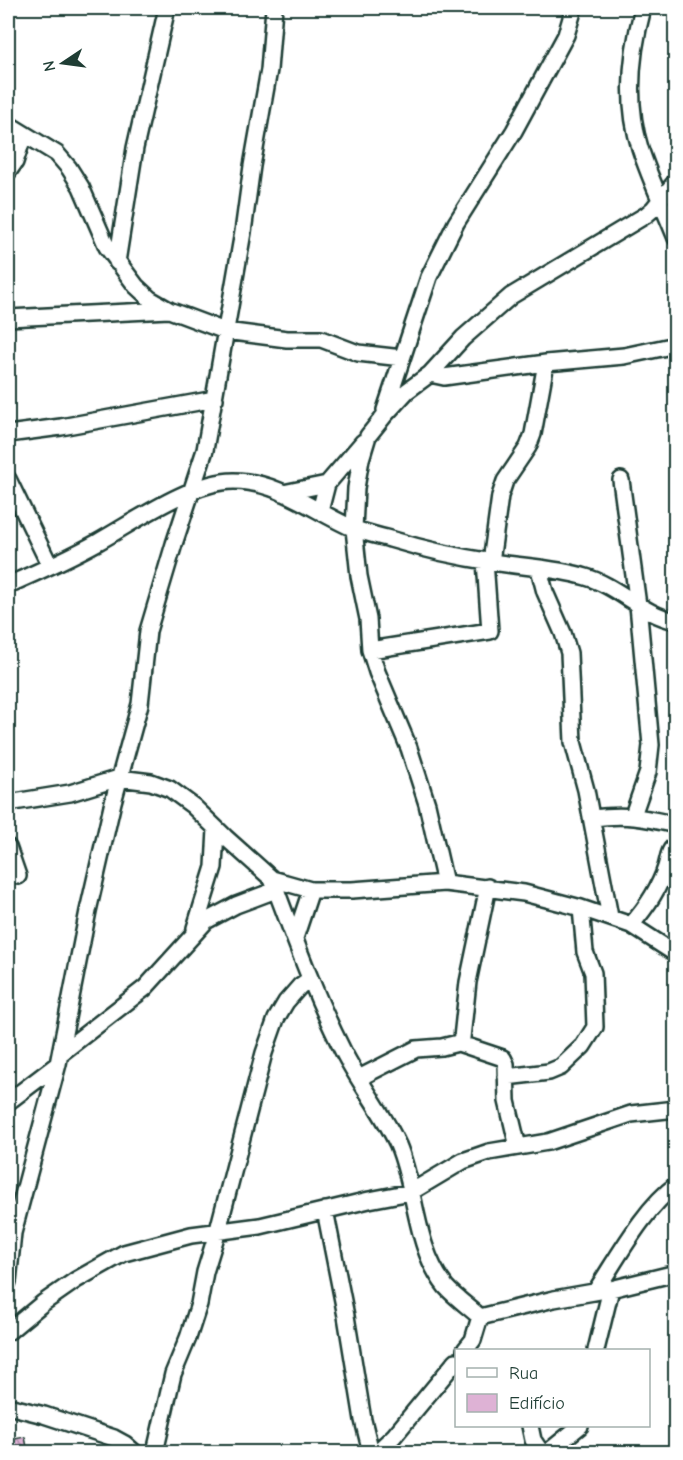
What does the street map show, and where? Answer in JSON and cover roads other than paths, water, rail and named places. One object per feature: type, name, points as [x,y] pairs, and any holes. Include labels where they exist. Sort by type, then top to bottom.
[{"type":"street","points":[[117,262],[135,148],[166,8]]},
{"type":"street","points":[[8,1282],[10,1233],[59,1059],[88,911],[119,778],[140,704],[148,631],[205,450],[269,70],[274,8]]},
{"type":"street","points":[[384,416],[429,277],[456,223],[514,131],[566,34],[573,8]]},
{"type":"street","points":[[643,8],[637,32],[632,73],[633,110],[640,147],[671,188],[675,238]]},
{"type":"street","points":[[8,124],[57,154],[69,168],[81,187],[107,247],[136,286],[150,299],[169,310],[225,331],[287,339],[321,339],[358,353],[402,358]]},
{"type":"street","points":[[8,172],[15,162],[24,134]]},
{"type":"street","points":[[320,511],[327,484],[407,391],[430,375],[463,338],[511,296],[646,215],[671,188]]},
{"type":"street","points":[[8,318],[169,310]]},
{"type":"street","points":[[430,375],[444,377],[546,363],[624,356],[675,345]]},
{"type":"street","points":[[370,650],[490,631],[488,562],[500,496],[505,481],[528,447],[533,434],[546,363]]},
{"type":"street","points":[[8,434],[70,426],[215,399]]},
{"type":"street","points":[[368,436],[356,488],[354,529],[359,576],[368,619],[370,650],[409,748],[427,804],[445,883]]},
{"type":"street","points":[[8,479],[50,566]]},
{"type":"street","points":[[621,480],[638,605],[651,745],[648,772],[633,815]]},
{"type":"street","points":[[8,585],[50,566],[193,490],[233,481],[258,485],[283,493],[354,529],[414,546],[488,562],[559,570],[589,578],[614,589],[638,605],[675,621]]},
{"type":"street","points":[[283,493],[327,484]]},
{"type":"street","points":[[539,569],[545,592],[569,653],[573,742],[592,818],[610,917]]},
{"type":"street","points":[[8,801],[70,793],[119,778],[151,782],[170,789],[193,806],[274,884],[310,979],[344,1053],[397,1144],[426,1246],[438,1273],[456,1297],[480,1317]]},
{"type":"street","points":[[592,818],[633,815],[675,825]]},
{"type":"street","points":[[194,931],[214,867],[216,829]]},
{"type":"street","points":[[631,925],[647,907],[662,881],[669,853],[675,845]]},
{"type":"street","points":[[8,847],[18,876]]},
{"type":"street","points":[[8,1102],[145,988],[194,931],[206,921],[274,884],[311,890],[352,890],[445,883],[524,893],[581,908],[631,925],[675,954]]},
{"type":"street","points":[[458,1043],[462,1038],[468,982],[488,887]]},
{"type":"street","points":[[295,938],[311,890]]},
{"type":"street","points":[[506,1077],[549,1072],[561,1066],[583,1046],[595,1027],[593,973],[585,952],[581,908]]},
{"type":"street","points":[[155,1452],[173,1374],[199,1304],[205,1272],[264,1053],[276,1019],[286,1002],[300,986],[310,979]]},
{"type":"street","points":[[359,1078],[416,1049],[458,1043],[503,1058],[506,1064],[507,1101],[518,1147]]},
{"type":"street","points":[[8,1332],[43,1303],[105,1262],[124,1253],[161,1242],[218,1230],[260,1226],[411,1192],[464,1161],[489,1152],[548,1142],[631,1114],[675,1109]]},
{"type":"street","points":[[595,1292],[649,1212],[675,1185]]},
{"type":"street","points":[[325,1210],[363,1420],[371,1452]]},
{"type":"street","points":[[480,1317],[675,1273]]},
{"type":"street","points":[[596,1349],[611,1289]]},
{"type":"street","points":[[473,1347],[480,1317]]},
{"type":"street","points":[[377,1452],[394,1436],[455,1362]]},
{"type":"street","points":[[8,1406],[114,1438],[134,1452]]},
{"type":"street","points":[[530,1427],[533,1440],[541,1452]]},
{"type":"street","points":[[548,1452],[578,1427]]}]
